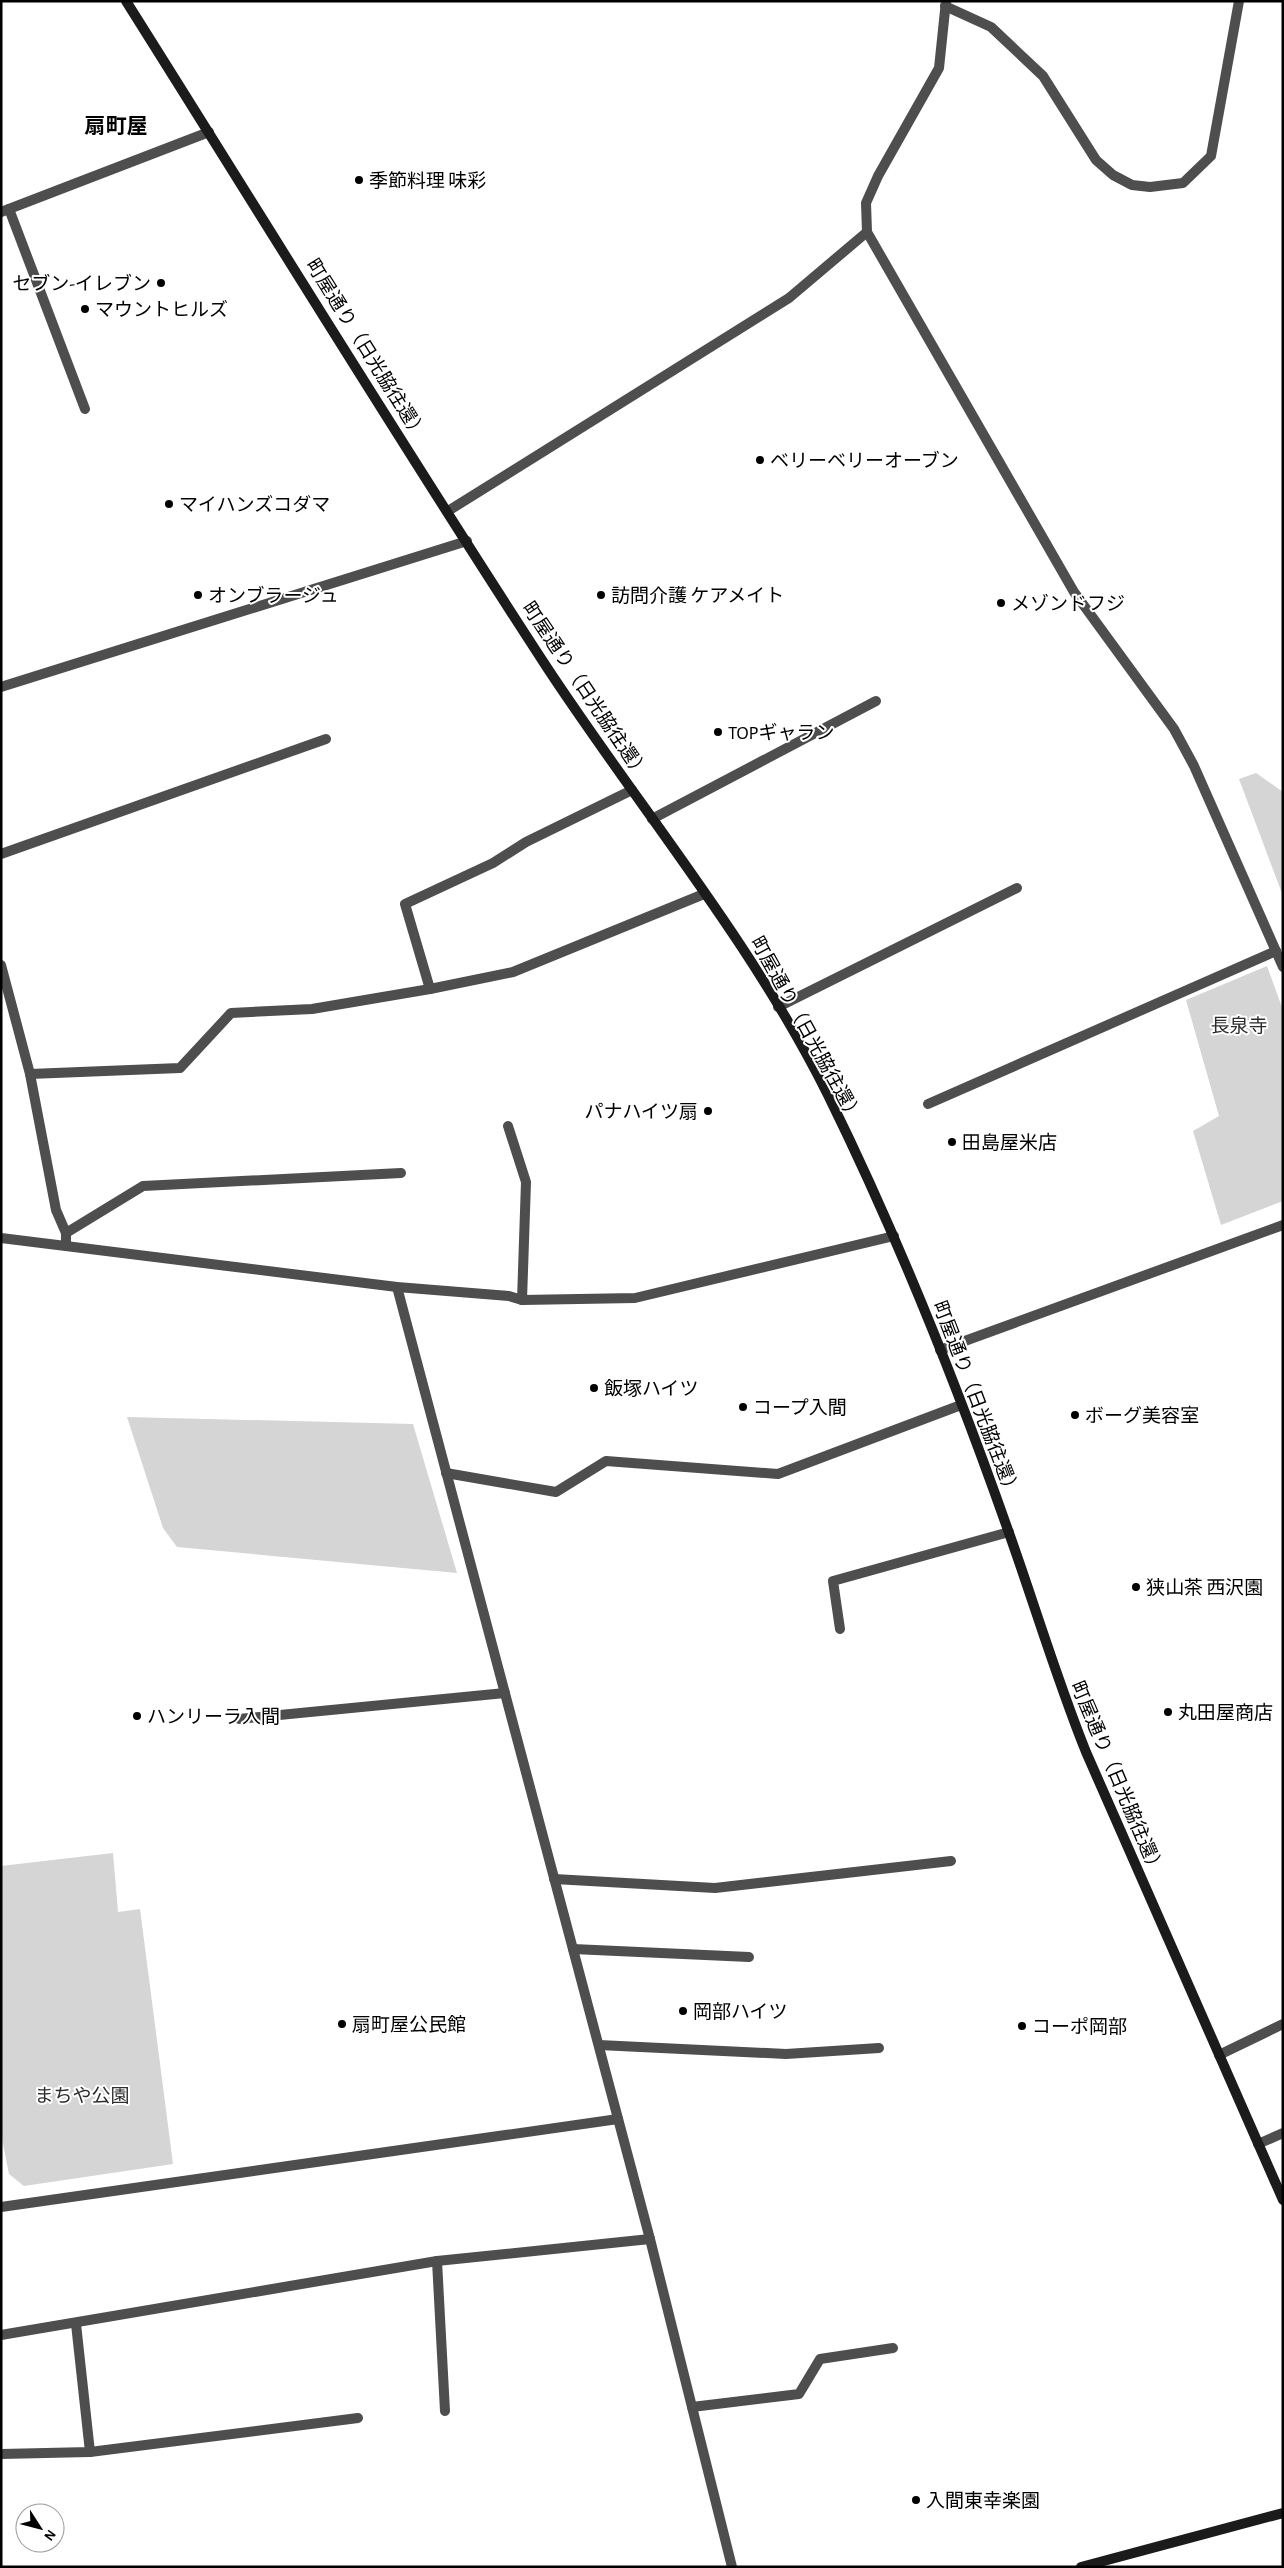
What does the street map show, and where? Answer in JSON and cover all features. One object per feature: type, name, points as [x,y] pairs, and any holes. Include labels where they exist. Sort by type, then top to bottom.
[{"type":"street","name":"町屋通り（日光脇往還）","points":[[126,1],[549,670],[704,894],[727,924],[778,1006],[826,1091],[894,1236],[940,1350],[1009,1532],[1058,1683],[1079,1735],[1283,2200]]},
{"type":"street","points":[[1240,1],[1211,156],[1183,183],[1150,187],[1132,185],[1113,175],[1096,160],[1043,76],[992,27],[946,3],[939,68],[878,176],[866,203],[867,232],[1074,592],[1174,729],[1194,766],[1283,966]]},
{"type":"street","points":[[85,409],[5,210],[209,132]]},
{"type":"street","points":[[448,510],[789,298],[867,232]]},
{"type":"street","points":[[1,687],[467,541]]},
{"type":"street","points":[[652,819],[876,701]]},
{"type":"street","points":[[1,854],[326,739]]},
{"type":"street","points":[[430,989],[405,904],[493,863],[526,842],[632,790]]},
{"type":"street","points":[[778,1006],[1018,888]]},
{"type":"street","points":[[30,1074],[180,1068],[231,1013],[312,1009],[430,989],[513,972],[704,894]]},
{"type":"street","points":[[928,1104],[1276,950]]},
{"type":"street","points":[[1,965],[30,1074],[56,1210],[66,1233],[66,1246]]},
{"type":"street","points":[[508,1126],[526,1182],[522,1300]]},
{"type":"street","points":[[66,1233],[143,1186],[401,1173]]},
{"type":"street","points":[[940,1350],[1283,1225]]},
{"type":"street","points":[[1,1238],[397,1287],[509,1296],[522,1300],[635,1298],[894,1236]]},
{"type":"street","points":[[397,1287],[650,2239],[732,2567]]},
{"type":"street","points":[[446,1473],[556,1492],[606,1461],[778,1474],[961,1405]]},
{"type":"street","points":[[840,1629],[833,1581],[1009,1532]]},
{"type":"street","points":[[239,1719],[505,1693]]},
{"type":"street","points":[[554,1879],[715,1888],[951,1861]]},
{"type":"street","points":[[573,1949],[749,1956]]},
{"type":"street","points":[[1219,2055],[1283,2024]]},
{"type":"street","points":[[598,2045],[786,2054],[879,2048]]},
{"type":"street","points":[[1,2206],[618,2119]]},
{"type":"street","points":[[1258,2144],[1283,2133]]},
{"type":"street","points":[[1,2335],[76,2324],[437,2261],[650,2239]]},
{"type":"street","points":[[437,2261],[445,2411]]},
{"type":"street","points":[[76,2324],[90,2452]]},
{"type":"street","points":[[692,2407],[799,2394],[820,2359],[892,2348]]},
{"type":"street","points":[[1,2454],[90,2452],[358,2418]]},
{"type":"street","points":[[1081,2567],[1283,2513]]},
{"type":"green space","points":[[1256,773],[1283,792],[1283,896],[1239,779]]},
{"type":"green space","name":"長泉寺","points":[[1267,966],[1283,1010],[1283,1201],[1221,1225],[1193,1131],[1219,1116],[1186,1000]]},
{"type":"green space","points":[[127,1417],[413,1424],[457,1573],[177,1547],[163,1528]]},
{"type":"green space","name":"まちや公園","points":[[113,1853],[118,1912],[140,1909],[173,2164],[24,2186],[9,2174],[1,2134],[1,1866]]},
{"type":"place","name":"季節料理 味彩","points":[[359,180]]},
{"type":"place","name":"セブン-イレブン","points":[[161,283]]},
{"type":"place","name":"マウントヒルズ","points":[[85,309]]},
{"type":"place","name":"ベリーベリーオーブン","points":[[760,460]]},
{"type":"place","name":"マイハンズコダマ","points":[[169,504]]},
{"type":"place","name":"オンブラージュ","points":[[198,595]]},
{"type":"place","name":"訪問介護 ケアメイト","points":[[601,595]]},
{"type":"place","name":"メゾンドフジ","points":[[1001,603]]},
{"type":"place","name":"TOPギャラン","points":[[718,732]]},
{"type":"place","name":"パナハイツ扇","points":[[708,1111]]},
{"type":"place","name":"田島屋米店","points":[[952,1142]]},
{"type":"place","name":"飯塚ハイツ","points":[[594,1388]]},
{"type":"place","name":"コープ入間","points":[[743,1407]]},
{"type":"place","name":"ボーグ美容室","points":[[1075,1415]]},
{"type":"place","name":"狭山茶 西沢園","points":[[1136,1587]]},
{"type":"place","name":"丸田屋商店","points":[[1168,1712]]},
{"type":"place","name":"ハンリーラ入間","points":[[137,1716]]},
{"type":"place","name":"岡部ハイツ","points":[[683,2011]]},
{"type":"place","name":"扇町屋公民館","points":[[342,2024]]},
{"type":"place","name":"コーポ岡部","points":[[1022,2026]]},
{"type":"place","name":"入間東幸楽園","points":[[916,2500]]},
{"type":"district","name":"扇町屋","points":[[116,126]]}]
